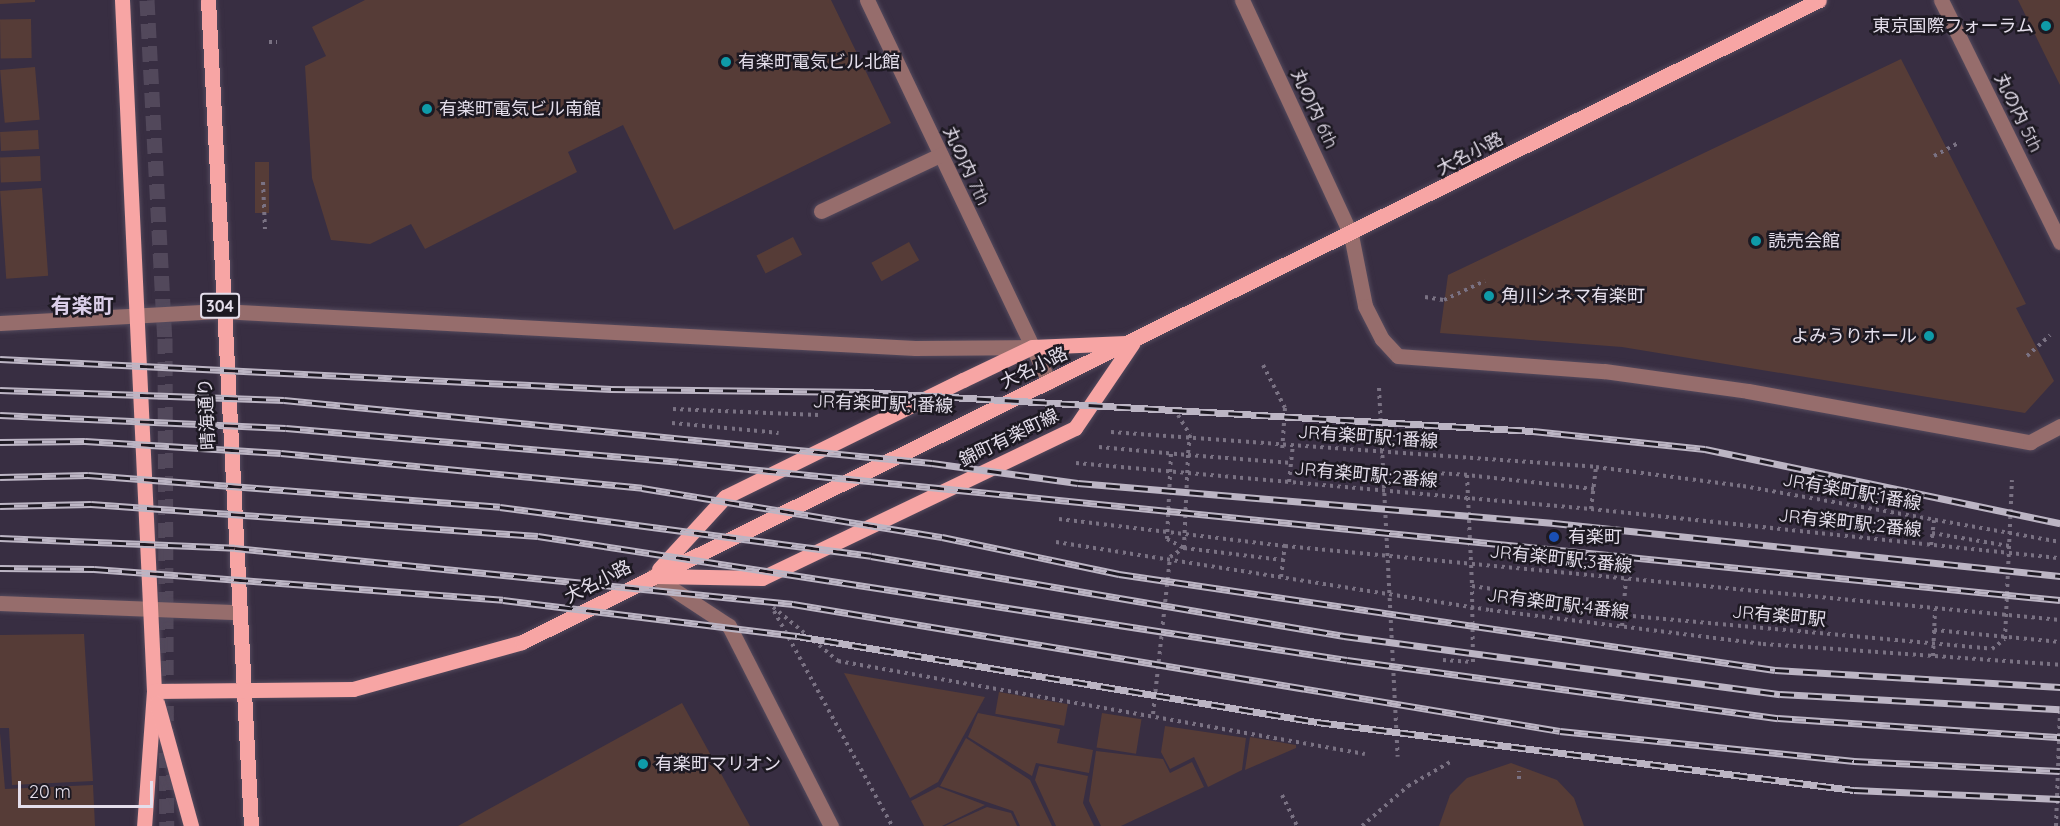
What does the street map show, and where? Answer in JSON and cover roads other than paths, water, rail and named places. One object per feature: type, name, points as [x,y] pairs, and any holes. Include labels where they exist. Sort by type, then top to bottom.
[{"type":"main road","points":[[122,0],[154,691],[144,826]]},
{"type":"main road","name":"晴海通り","points":[[208,0],[220,311],[251,826]]},
{"type":"main road","name":"大名小路","points":[[242,693],[353,689],[431,671],[522,642],[1133,343],[1820,0]]},
{"type":"main road","points":[[653,576],[725,497],[1032,347],[1133,343]]},
{"type":"main road","name":"錦町有楽町線","points":[[653,576],[762,578],[1075,428],[1133,343]]},
{"type":"main road","points":[[154,691],[242,693]]},
{"type":"main road","points":[[154,691],[191,826]]},
{"type":"street","name":"丸の内 7th","points":[[867,0],[939,155],[1050,382]]},
{"type":"street","name":"丸の内 6th","points":[[1242,0],[1351,234],[1365,306],[1382,339],[1398,356],[1604,371],[1748,391],[2030,442],[2060,426]]},
{"type":"street","name":"丸の内 5th","points":[[1941,0],[2060,242]]},
{"type":"street","points":[[821,211],[939,155]]},
{"type":"street","points":[[0,323],[137,318],[220,311],[915,348],[1032,347]]},
{"type":"street","points":[[653,576],[729,626],[831,826]]},
{"type":"street","points":[[0,603],[151,606],[238,612]]},
{"type":"tunnel","points":[[147,0],[165,338],[167,826]]},
{"type":"railway","points":[[0,359],[611,389],[865,392],[1533,431],[1705,449],[2060,523]]},
{"type":"railway","points":[[0,390],[284,400],[932,463],[1078,483],[1554,523],[2060,576]]},
{"type":"railway","points":[[0,415],[286,428],[679,462],[2060,600]]},
{"type":"railway","points":[[0,442],[85,441],[281,453],[642,488],[942,537],[1119,574],[1775,670],[2060,687]]},
{"type":"railway","points":[[0,477],[88,475],[500,507],[871,556],[1344,636],[1780,694],[2060,709]]},
{"type":"railway","points":[[0,506],[91,504],[538,536],[1347,660],[1778,718],[2060,737]]},
{"type":"railway","points":[[0,538],[235,548],[793,604],[1560,731],[1854,761],[2060,771]]},
{"type":"railway","points":[[0,568],[94,569],[503,600],[797,636],[1317,722],[1854,790],[2060,799]]},
{"type":"place","name":"東京国際フォーラム","points":[[2046,26]]},
{"type":"place","name":"有楽町電気ビル北館","points":[[726,62]]},
{"type":"place","name":"有楽町電気ビル南館","points":[[427,109]]},
{"type":"place","name":"読売会館","points":[[1756,241]]},
{"type":"place","name":"角川シネマ有楽町","points":[[1489,296]]},
{"type":"place","name":"よみうりホール","points":[[1929,336]]},
{"type":"place","name":"有楽町","points":[[1554,537]]},
{"type":"place","name":"有楽町マリオン","points":[[643,764]]},
{"type":"district","name":"有楽町","points":[[82,305]]}]
